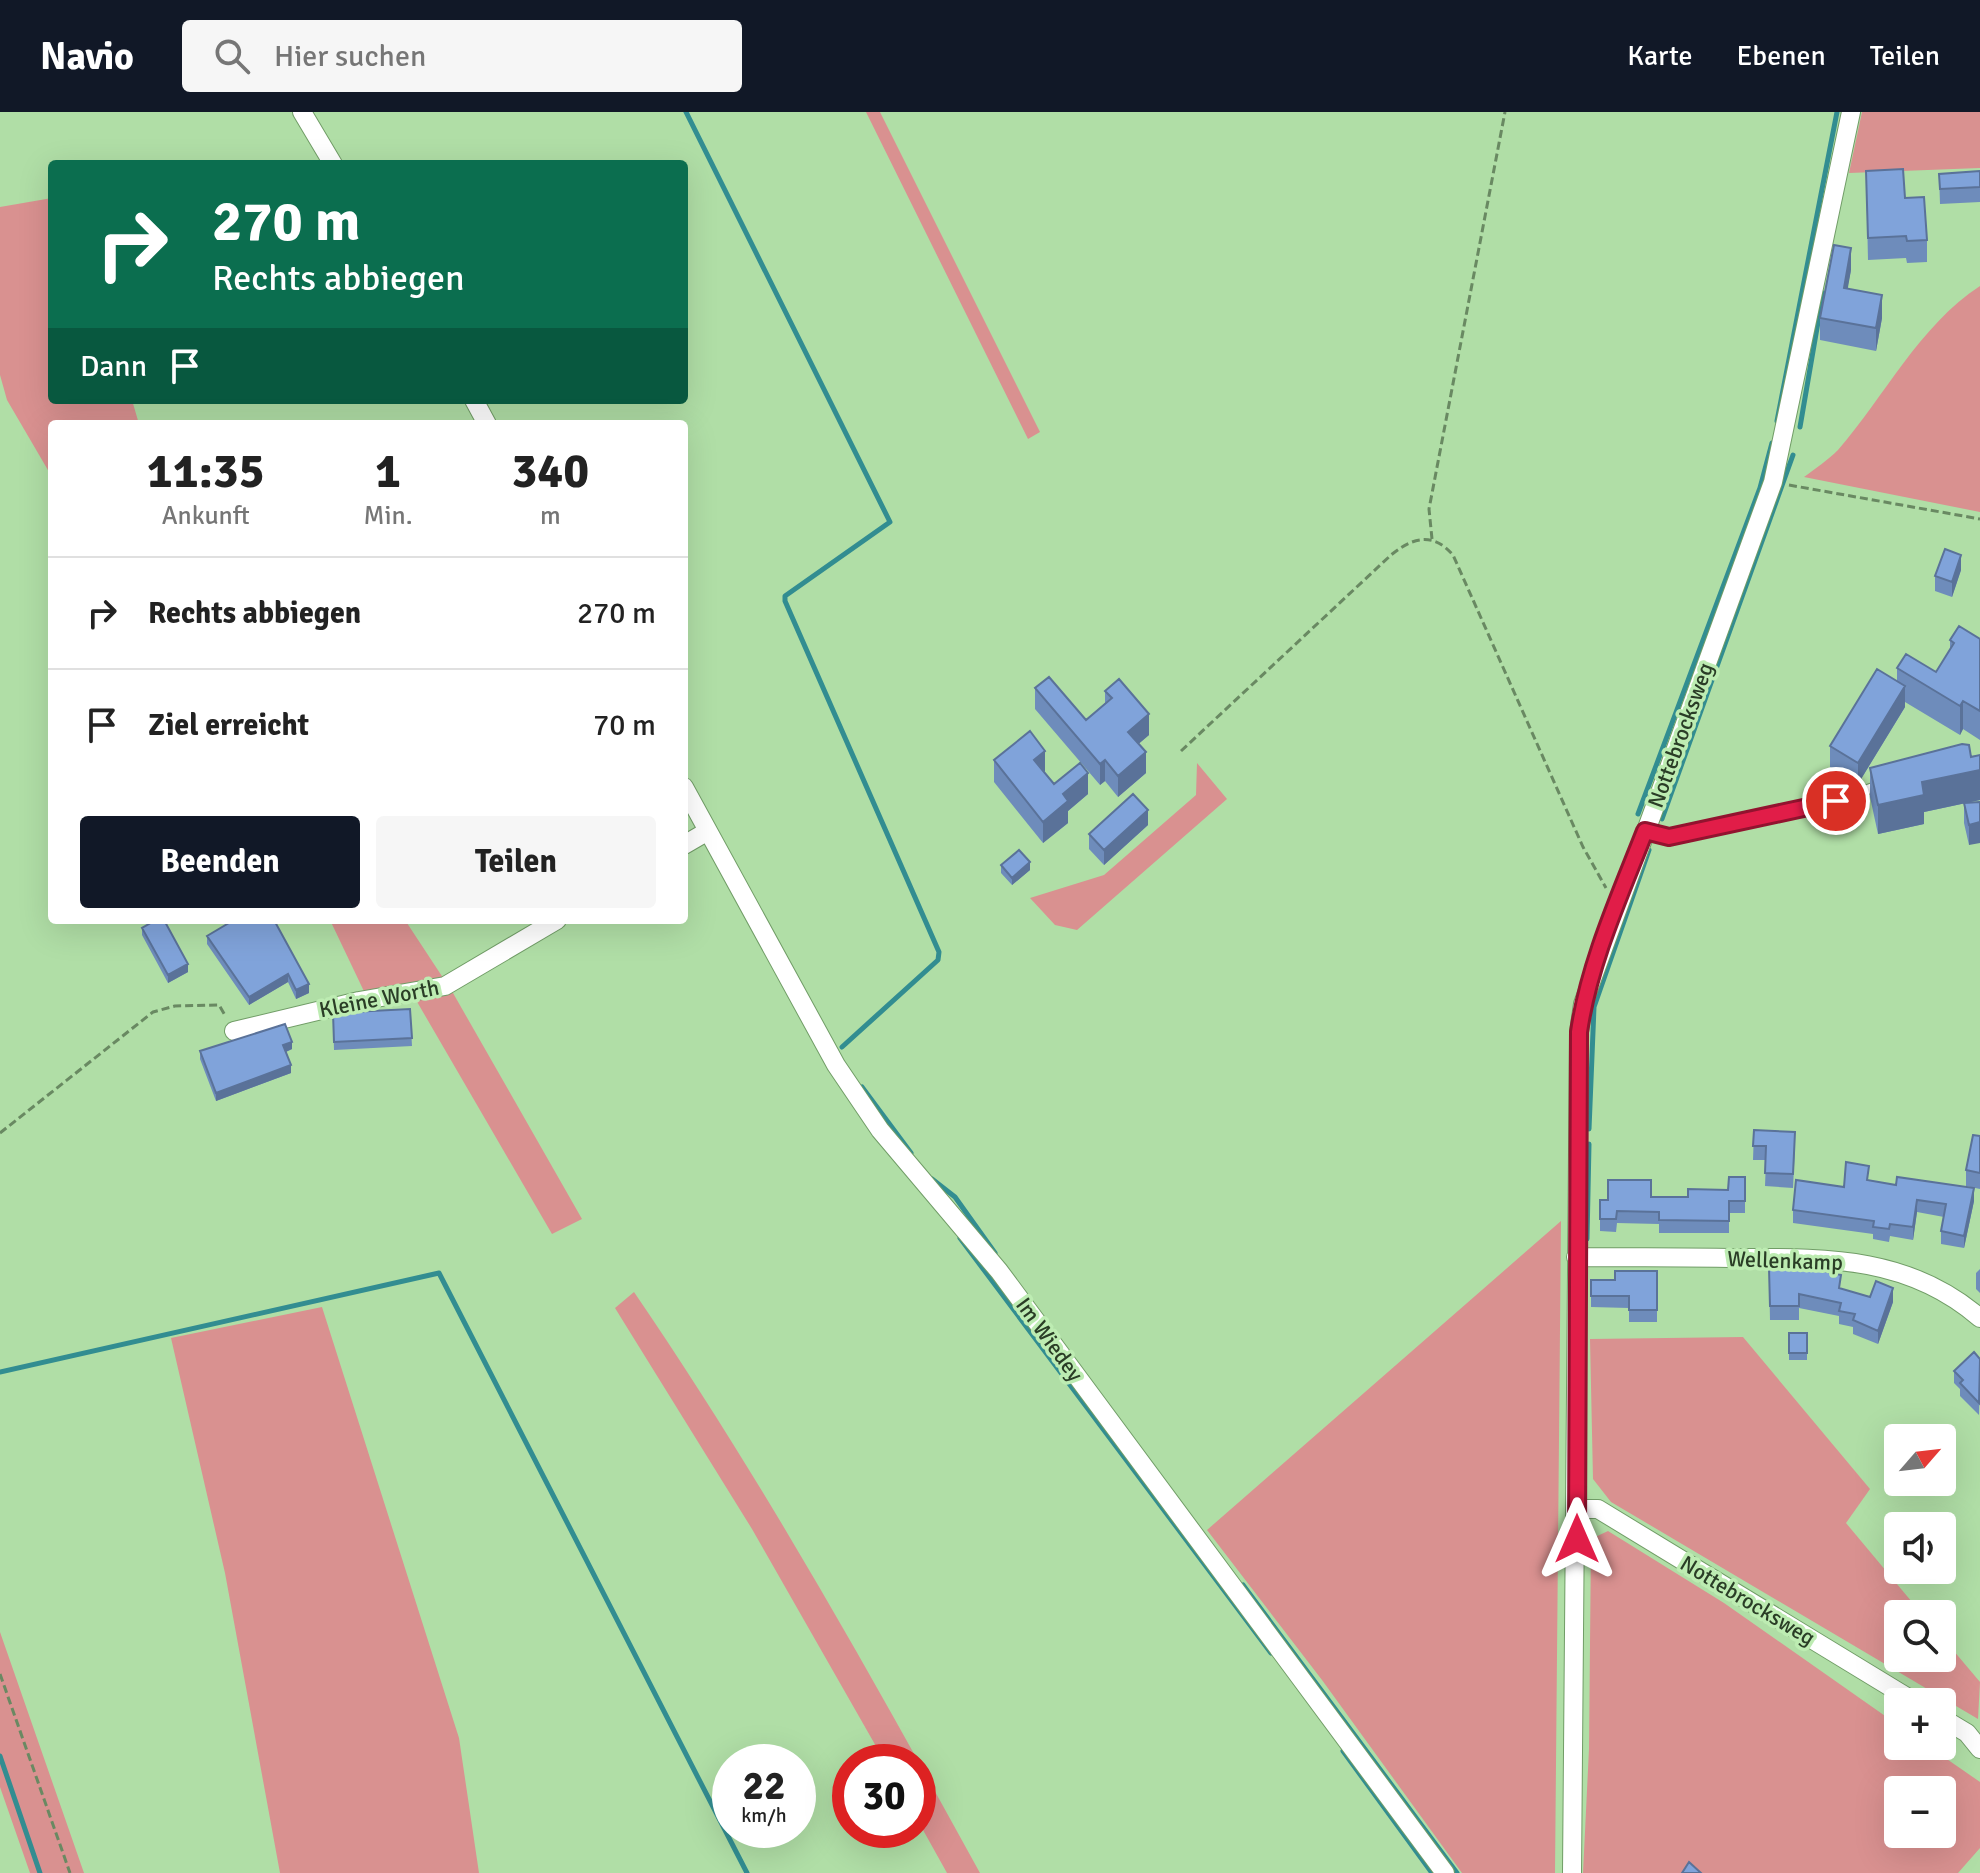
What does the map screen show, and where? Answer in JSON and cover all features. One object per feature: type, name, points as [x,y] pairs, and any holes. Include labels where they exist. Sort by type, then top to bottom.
[{"type":"street","points":[[302,112],[331,160]]},
{"type":"street","name":"Nottebrocksweg","points":[[1572,1873],[1578,1509],[1576,1257],[1579,1032],[1583,1004],[1620,895],[1773,482],[1851,112]]},
{"type":"street","name":"Im Wiedey","points":[[688,794],[836,1065],[880,1130],[999,1271],[1445,1873]]},
{"type":"street","points":[[688,843],[708,831]]},
{"type":"street","name":"Kleine Worth","points":[[234,1031],[345,1004],[445,986],[550,924]]},
{"type":"street","name":"Wellenkamp","points":[[1576,1257],[1835,1258],[1893,1270],[1934,1287],[1980,1318]]},
{"type":"street","name":"Nottebrocksweg","points":[[1578,1509],[1598,1509],[1892,1688]]},
{"type":"street","points":[[1973,1734],[1980,1749]]},
{"type":"lane","points":[[1645,831],[1669,837],[1836,801],[1888,783]]},
{"type":"path","points":[[1432,539],[1429,509],[1505,112]]},
{"type":"path","points":[[1773,482],[1980,521]]},
{"type":"path","points":[[1181,751],[1391,555],[1412,540],[1432,539],[1453,555],[1601,883],[1620,895]]},
{"type":"path","points":[[0,1133],[153,1012],[175,1006],[219,1005],[234,1031]]},
{"type":"path","points":[[0,1674],[70,1873]]},
{"type":"shaded area","points":[[866,112],[880,112],[1040,432],[1028,439]]},
{"type":"shaded area","points":[[1862,112],[1980,112],[1980,168],[1849,173]]},
{"type":"shaded area","points":[[48,199],[48,404],[133,404],[138,420],[48,420],[48,470],[7,400],[0,375],[0,207]]},
{"type":"shaded area","points":[[1980,286],[1980,512],[1804,477],[1838,450],[1921,341],[1958,302]]},
{"type":"shaded area","points":[[1197,763],[1227,799],[1077,930],[1055,925],[1030,898],[1104,875],[1196,795]]},
{"type":"shaded area","points":[[332,924],[408,924],[453,993],[582,1219],[552,1234],[416,1000],[371,1006]]},
{"type":"shaded area","points":[[1561,1221],[1555,1873],[1462,1873],[1322,1680],[1207,1530]]},
{"type":"shaded area","points":[[634,1292],[771,1506],[908,1744],[875,1744],[752,1529],[615,1308]]},
{"type":"shaded area","points":[[322,1307],[459,1738],[479,1873],[280,1873],[225,1573],[171,1338]]},
{"type":"shaded area","points":[[1743,1337],[1870,1489],[1846,1523],[1884,1568],[1884,1584],[1897,1584],[1910,1600],[1884,1600],[1884,1663],[1611,1502],[1593,1479],[1590,1339]]},
{"type":"shaded area","points":[[1608,1531],[1724,1603],[1884,1715],[1884,1760],[1948,1760],[1980,1782],[1980,1848],[1958,1873],[1583,1873],[1589,1749],[1591,1539]]},
{"type":"shaded area","points":[[0,1632],[84,1873],[30,1873],[0,1787]]},
{"type":"shaded area","points":[[1956,1654],[1980,1682],[1978,1719],[1956,1706],[1956,1688],[1926,1688],[1899,1672],[1956,1672]]},
{"type":"shaded area","points":[[936,1794],[980,1873],[947,1873],[933,1848],[936,1848]]},
{"type":"building","points":[[1903,169],[1905,198],[1924,197],[1927,240],[1907,241],[1906,236],[1868,238],[1866,171]]},
{"type":"building","points":[[1980,171],[1980,187],[1940,189],[1939,174]]},
{"type":"building","points":[[1834,245],[1851,248],[1844,288],[1882,295],[1876,328],[1820,318]]},
{"type":"building","points":[[1945,549],[1961,555],[1952,582],[1935,576]]},
{"type":"building","points":[[1959,626],[1980,639],[1980,711],[1963,701],[1960,706],[1897,668],[1906,654],[1936,672],[1954,643],[1950,640]]},
{"type":"building","points":[[1877,669],[1905,686],[1858,763],[1830,746]]},
{"type":"building","points":[[1049,677],[1086,720],[1112,698],[1105,691],[1119,679],[1149,714],[1128,732],[1146,752],[1118,776],[1105,760],[1100,764],[1035,688]]},
{"type":"building","points":[[1030,731],[1045,751],[1034,760],[1054,784],[1080,763],[1088,773],[1063,794],[1068,801],[1043,822],[994,760]]},
{"type":"building","points":[[1962,744],[1969,745],[1971,757],[1980,755],[1980,770],[1922,782],[1924,795],[1878,805],[1870,768]]},
{"type":"building","points":[[1133,794],[1148,810],[1104,850],[1089,834]]},
{"type":"building","points":[[1980,802],[1980,822],[1969,825],[1964,803]]},
{"type":"building","points":[[1019,850],[1030,862],[1012,878],[1001,865]]},
{"type":"building","points":[[149,924],[166,924],[188,964],[168,975],[142,928]]},
{"type":"building","points":[[227,924],[276,924],[309,984],[296,990],[288,974],[249,997],[207,936]]},
{"type":"building","points":[[410,1009],[412,1038],[334,1042],[333,1013]]},
{"type":"building","points":[[285,1024],[292,1042],[283,1045],[291,1065],[216,1093],[200,1051]]},
{"type":"building","points":[[1754,1130],[1795,1132],[1793,1174],[1765,1173],[1766,1146],[1753,1146]]},
{"type":"building","points":[[1973,1135],[1980,1136],[1980,1173],[1966,1170]]},
{"type":"building","points":[[1846,1162],[1869,1166],[1867,1180],[1896,1185],[1897,1177],[1974,1188],[1964,1236],[1941,1231],[1946,1204],[1917,1200],[1913,1227],[1890,1224],[1889,1229],[1873,1227],[1874,1221],[1793,1210],[1796,1180],[1844,1187]]},
{"type":"building","points":[[1729,1177],[1745,1177],[1745,1201],[1729,1201],[1729,1221],[1659,1220],[1659,1212],[1617,1211],[1616,1219],[1600,1219],[1600,1200],[1608,1200],[1608,1180],[1651,1180],[1651,1197],[1688,1197],[1688,1189],[1728,1190]]},
{"type":"building","points":[[1769,1268],[1810,1268],[1841,1275],[1839,1288],[1870,1297],[1876,1281],[1893,1288],[1878,1331],[1853,1320],[1855,1314],[1839,1311],[1841,1303],[1799,1294],[1799,1306],[1770,1306]]},
{"type":"building","points":[[1615,1271],[1657,1271],[1657,1310],[1629,1310],[1629,1296],[1591,1296],[1591,1280],[1615,1280]]},
{"type":"building","points":[[1789,1333],[1807,1333],[1807,1353],[1789,1353]]},
{"type":"building","points":[[1974,1352],[1980,1359],[1979,1403],[1960,1383],[1963,1380],[1954,1371]]},
{"type":"building","points":[[1689,1862],[1701,1873],[1682,1873]]},
{"type":"waterway","points":[[686,112],[890,522],[785,596],[939,952],[938,960],[842,1047]]},
{"type":"waterway","points":[[1777,421],[1837,112]]},
{"type":"waterway","points":[[1800,427],[1823,293]]},
{"type":"waterway","points":[[1638,814],[1760,488],[1772,443]]},
{"type":"waterway","points":[[1662,819],[1793,455]]},
{"type":"waterway","points":[[1589,1129],[1594,1007],[1649,850]]},
{"type":"waterway","points":[[862,1087],[911,1153]]},
{"type":"waterway","points":[[1587,1239],[1589,1144]]},
{"type":"waterway","points":[[932,1179],[955,1197],[995,1253]]},
{"type":"waterway","points":[[960,1238],[1271,1653]]},
{"type":"waterway","points":[[0,1372],[439,1273],[747,1873]]},
{"type":"waterway","points":[[1243,1585],[1457,1873]]},
{"type":"waterway","points":[[1343,1751],[1432,1873]]},
{"type":"waterway","points":[[0,1756],[40,1873]]},
{"type":"route","points":[[1577,1539],[1579,1032],[1583,1004],[1620,895],[1645,831],[1669,837],[1836,801]]}]
